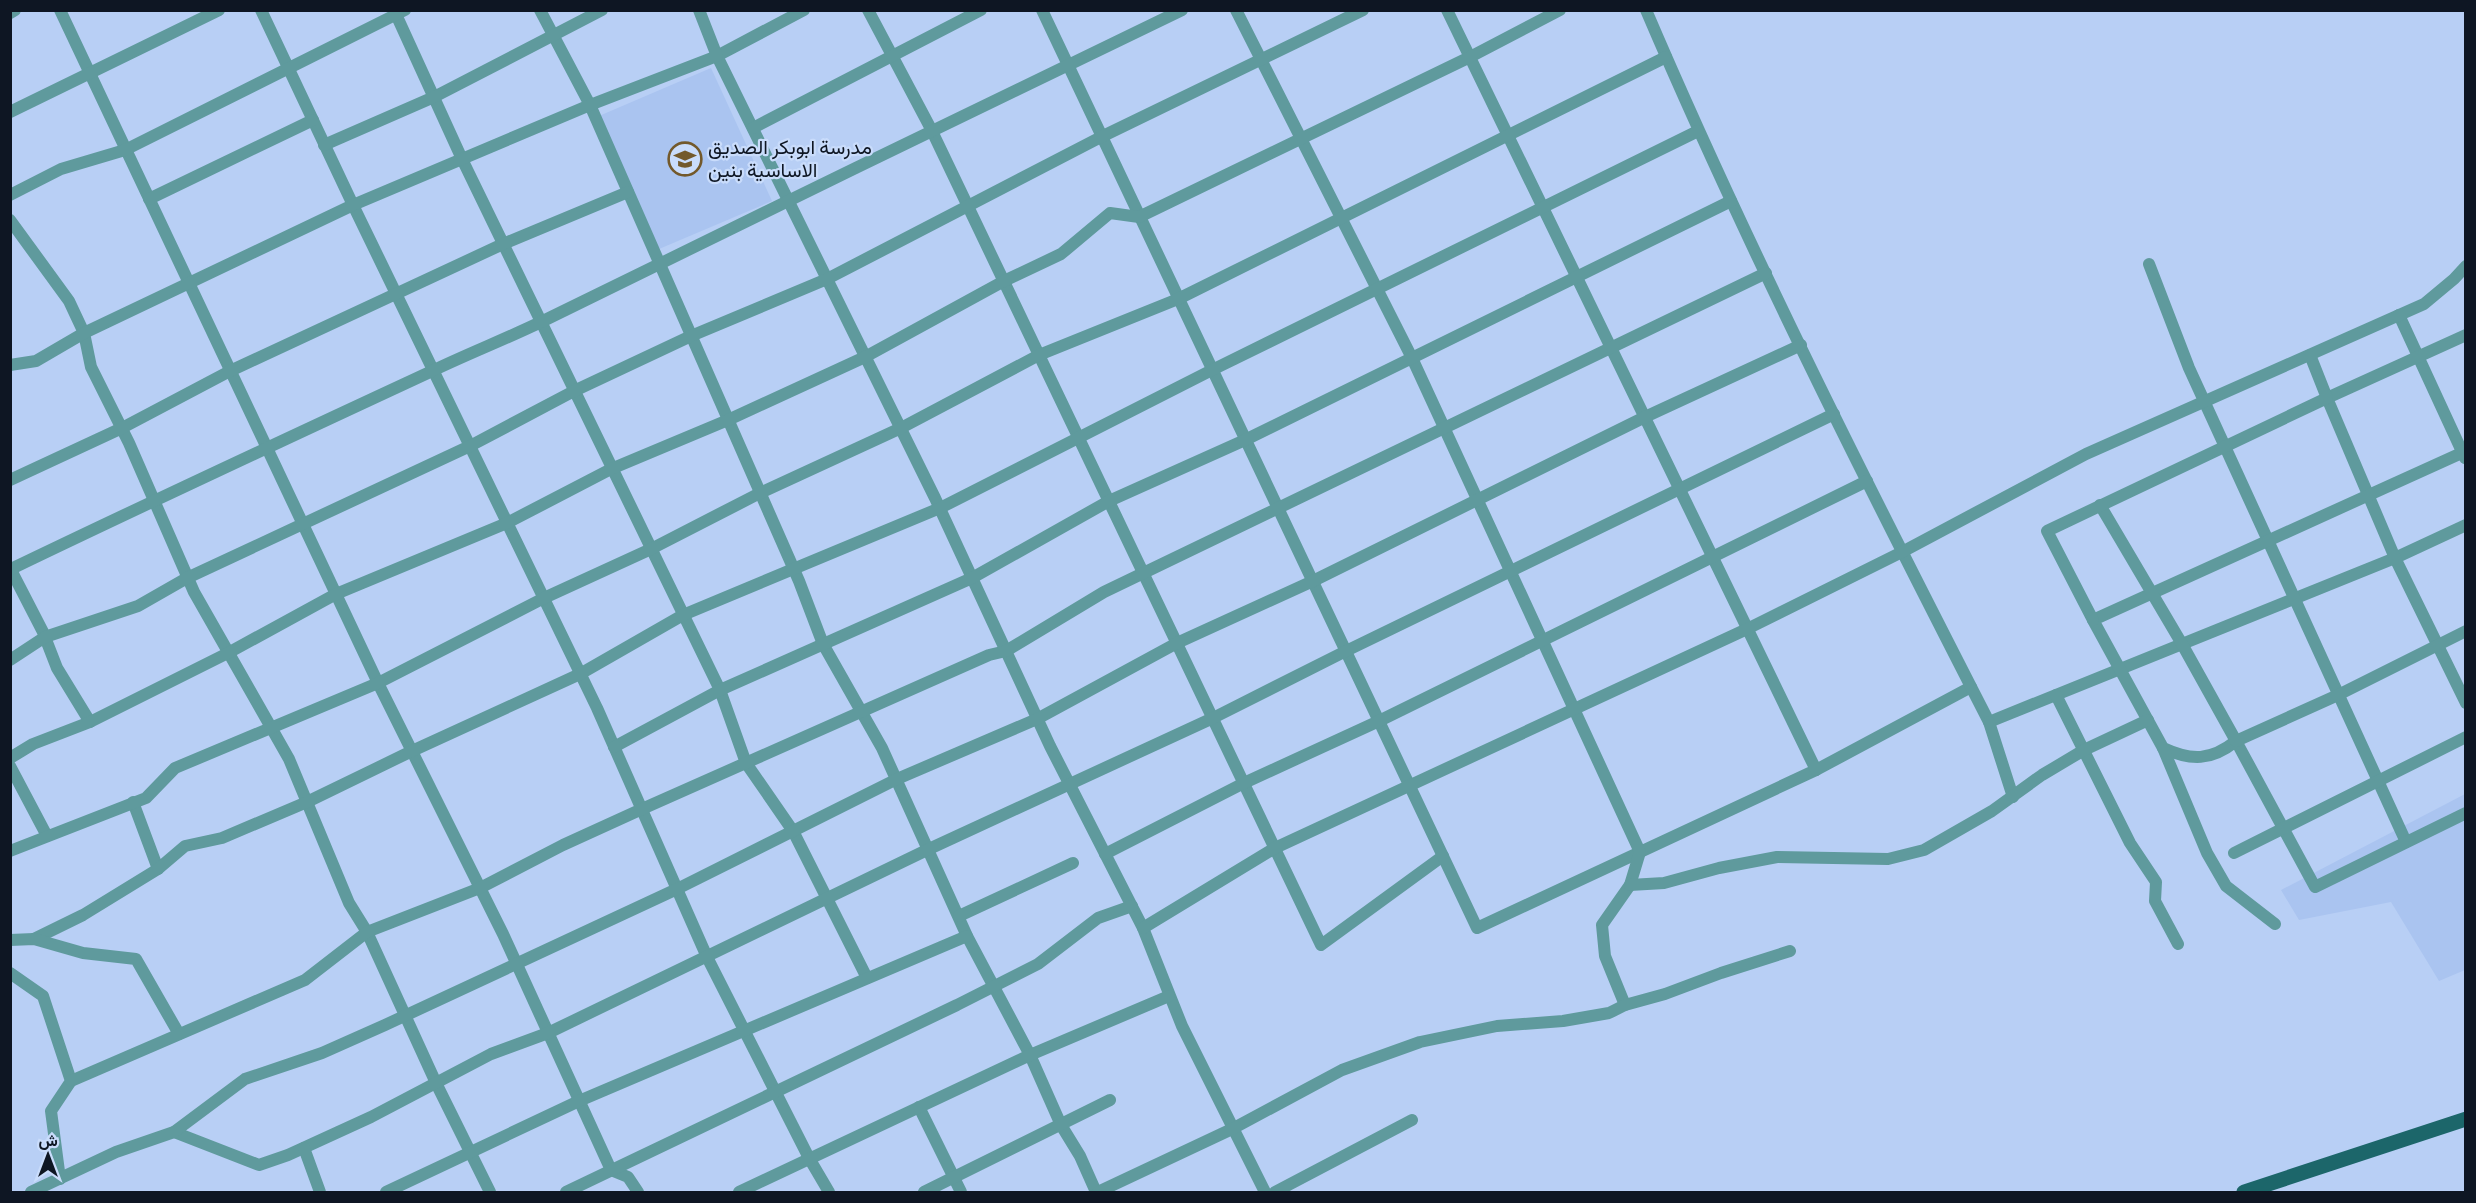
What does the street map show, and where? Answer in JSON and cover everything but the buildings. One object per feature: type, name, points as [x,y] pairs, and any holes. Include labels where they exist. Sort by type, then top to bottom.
[{"type":"main road","points":[[2244,1192],[2466,1119]]},
{"type":"street","points":[[10,13],[15,10]]},
{"type":"street","points":[[60,10],[378,683],[516,963],[611,1170],[628,1177],[638,1192]]},
{"type":"street","points":[[10,112],[219,10]]},
{"type":"street","points":[[261,10],[580,674],[707,957],[809,1158],[829,1192]]},
{"type":"street","points":[[540,10],[590,105],[760,493],[823,644],[897,778],[967,936],[1030,1055],[1061,1125],[1080,1156],[1097,1192],[1232,1129],[1342,1070],[1420,1042],[1497,1026],[1563,1021],[1609,1014],[1625,1005],[1665,994],[1790,951]]},
{"type":"street","points":[[324,145],[434,97],[602,10]]},
{"type":"street","points":[[699,10],[717,56],[940,508],[1070,785],[1143,928],[1169,996],[1232,1129],[1265,1192]]},
{"type":"street","points":[[10,365],[36,361],[84,333],[353,205],[590,105],[717,56],[804,10]]},
{"type":"street","points":[[868,10],[931,129],[1321,945],[1443,856]]},
{"type":"street","points":[[753,128],[981,10]]},
{"type":"street","points":[[1042,10],[1477,928],[1816,770],[1971,687]]},
{"type":"street","points":[[90,722],[57,668],[45,637],[11,568],[540,322],[659,262],[789,202],[931,129],[1182,10]]},
{"type":"street","points":[[1236,10],[1263,59],[1300,139],[1379,289],[1640,852],[1630,885],[1602,925],[1605,956],[1625,1005]]},
{"type":"street","points":[[10,660],[45,637],[138,606],[188,578],[470,446],[574,391],[691,336],[827,279],[1101,137],[1363,10]]},
{"type":"street","points":[[1447,10],[1816,770]]},
{"type":"street","points":[[10,758],[33,744],[90,722],[228,653],[336,594],[507,523],[611,469],[728,420],[865,357],[1004,281],[1061,254],[1110,213],[1139,217],[1470,57],[1560,10]]},
{"type":"street","points":[[1646,10],[1731,201],[1867,482],[1989,722],[2013,797]]},
{"type":"street","points":[[10,195],[61,170],[125,150],[398,12],[462,159],[720,690],[746,763],[793,831],[867,978]]},
{"type":"street","points":[[10,851],[146,798],[175,768],[378,683],[544,598],[651,549],[760,493],[901,428],[1039,355],[1178,299],[1666,57]]},
{"type":"street","points":[[149,199],[313,120]]},
{"type":"street","points":[[34,939],[83,915],[158,870],[185,846],[222,838],[307,802],[580,674],[683,615],[940,508],[1212,370],[1698,131]]},
{"type":"street","points":[[10,480],[122,428],[230,371],[503,244],[628,192]]},
{"type":"street","points":[[614,747],[720,690],[972,578],[1109,501],[1245,440],[1731,201]]},
{"type":"street","points":[[10,220],[69,301],[84,333],[91,367],[122,428],[188,578],[289,759],[349,903],[367,932],[436,1083],[490,1192]]},
{"type":"street","points":[[2149,264],[2225,447],[2406,842]]},
{"type":"street","points":[[1143,928],[1275,848],[1747,629],[1902,552],[2086,454],[2424,304],[2466,266]]},
{"type":"street","points":[[60,1179],[51,1111],[71,1081],[304,980],[367,932],[480,888],[563,845],[642,809],[989,655],[1006,651],[1104,592],[1766,273]]},
{"type":"street","points":[[2093,620],[2370,494],[2464,454],[2399,315]]},
{"type":"street","points":[[2275,924],[2226,886],[2207,853],[2163,748],[2047,531],[2327,398],[2466,335]]},
{"type":"street","points":[[31,1192],[116,1152],[174,1132],[245,1079],[322,1053],[406,1015],[677,889],[897,778],[1038,719],[1177,643],[1313,581],[1645,417],[1801,345]]},
{"type":"street","points":[[2310,354],[2395,558],[2466,703]]},
{"type":"street","points":[[174,1132],[259,1165],[304,1148],[371,1117],[490,1054],[548,1033],[929,849],[1213,718],[1834,414]]},
{"type":"street","points":[[1105,854],[1244,783],[1379,721],[1867,482]]},
{"type":"street","points":[[2100,506],[2182,644],[2315,887],[2466,813]]},
{"type":"street","points":[[1989,722],[2395,558],[2466,525]]},
{"type":"street","points":[[2163,748],[2183,758],[2206,757],[2222,752],[2236,741],[2338,695],[2466,631]]},
{"type":"street","points":[[2056,695],[2130,843],[2156,882],[2155,902],[2178,944]]},
{"type":"street","points":[[1630,885],[1664,883],[1719,868],[1777,857],[1888,859],[1924,850],[2013,797],[2042,775],[2084,750],[2148,720]]},
{"type":"street","points":[[2234,854],[2466,737]]},
{"type":"street","points":[[10,766],[47,836]]},
{"type":"street","points":[[133,802],[158,870]]},
{"type":"street","points":[[959,916],[1073,863]]},
{"type":"street","points":[[566,1192],[993,987],[1038,964],[1098,918],[1132,906]]},
{"type":"street","points":[[386,1192],[579,1101],[967,936]]},
{"type":"street","points":[[10,940],[34,939],[83,953],[136,958],[179,1034]]},
{"type":"street","points":[[10,973],[43,996],[71,1081]]},
{"type":"street","points":[[739,1192],[1030,1055],[1169,996]]},
{"type":"street","points":[[924,1192],[1110,1100]]},
{"type":"street","points":[[919,1107],[961,1192]]},
{"type":"street","points":[[1275,1192],[1412,1120]]},
{"type":"street","points":[[304,1148],[320,1192]]},
{"type":"shaded area","name":"مدرسة ابوبكر الصديق الاساسية بنين","points":[[711,68],[772,201],[659,249],[599,116]]},
{"type":"shaded area","points":[[2465,794],[2465,970],[2439,981],[2391,902],[2299,920],[2281,890]]},
{"type":"place","name":"مدرسة ابوبكر الصديق الاساسية بنين","points":[[685,159]]}]
